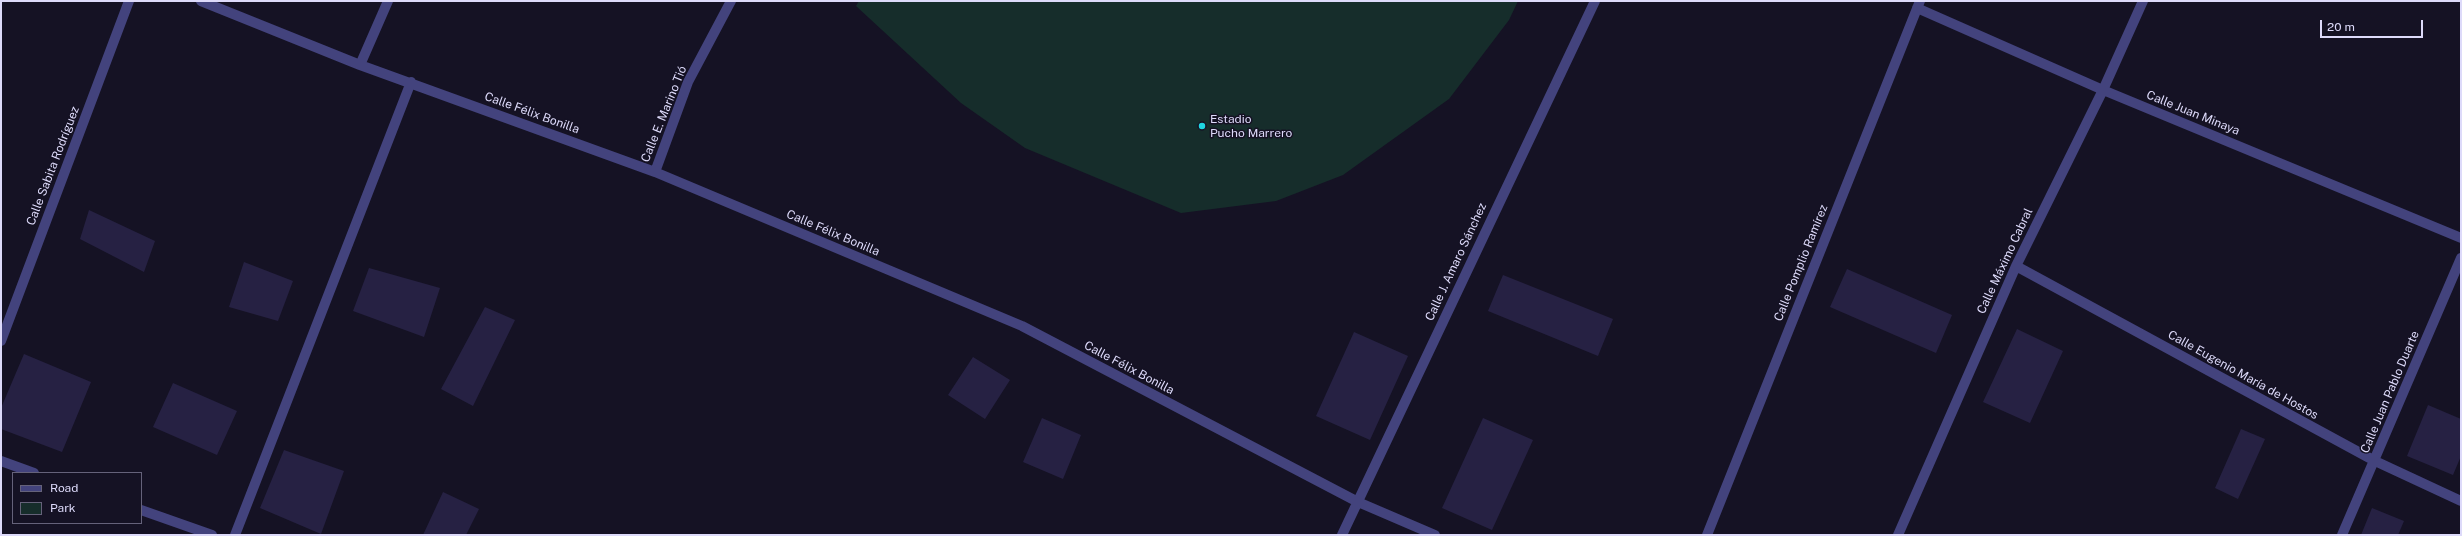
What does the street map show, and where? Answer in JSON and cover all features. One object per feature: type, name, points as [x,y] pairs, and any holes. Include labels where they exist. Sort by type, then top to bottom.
[{"type":"street","name":"Calle Sabita Rodríguez","points":[[1,340],[129,1]]},
{"type":"street","name":"Calle Félix Bonilla","points":[[201,1],[360,65],[411,82],[655,172],[1022,326],[1358,502],[1435,535]]},
{"type":"street","points":[[360,65],[388,1]]},
{"type":"street","name":"Calle E. Marino Tió","points":[[655,172],[688,82],[731,1]]},
{"type":"street","name":"Calle J. Amaro Sánchez","points":[[1342,535],[1595,1]]},
{"type":"street","name":"Calle Máximo Cabral","points":[[1898,535],[2016,266],[2103,90],[2143,1]]},
{"type":"street","name":"Calle Juan Minaya","points":[[1918,5],[2103,90],[2461,238]]},
{"type":"street","name":"Calle Pomplio Ramírez","points":[[1707,535],[1918,5]]},
{"type":"street","points":[[235,535],[411,82]]},
{"type":"street","name":"Calle Juan Pablo Duarte","points":[[2342,535],[2461,258]]},
{"type":"street","name":"Calle Eugenio María de Hostos","points":[[2016,266],[2375,461],[2461,501]]},
{"type":"street","points":[[1,461],[31,472]]},
{"type":"street","points":[[142,510],[212,535]]},
{"type":"green space","name":"Estadio Pucho Marrero","points":[[859,1],[1518,1],[1509,20],[1449,99],[1343,175],[1276,201],[1181,213],[1025,148],[961,103],[856,6]]},
{"type":"building","points":[[89,210],[155,241],[144,272],[80,239]]},
{"type":"building","points":[[244,262],[293,281],[278,321],[229,307]]},
{"type":"building","points":[[369,268],[440,288],[424,337],[353,311]]},
{"type":"building","points":[[1847,269],[1952,315],[1936,353],[1830,307]]},
{"type":"building","points":[[1503,275],[1613,319],[1598,356],[1488,311]]},
{"type":"building","points":[[485,307],[515,320],[473,406],[441,389]]},
{"type":"building","points":[[2017,329],[2063,351],[2030,423],[1983,402]]},
{"type":"building","points":[[1354,332],[1408,356],[1370,440],[1316,416]]},
{"type":"building","points":[[24,354],[91,382],[62,452],[1,429],[1,408]]},
{"type":"building","points":[[973,357],[1010,380],[985,419],[948,395]]},
{"type":"building","points":[[173,383],[237,411],[217,455],[153,427]]},
{"type":"building","points":[[2428,405],[2461,419],[2461,456],[2453,475],[2407,456]]},
{"type":"building","points":[[1042,418],[1081,435],[1063,479],[1023,462]]},
{"type":"building","points":[[1483,418],[1533,440],[1492,530],[1442,508]]},
{"type":"building","points":[[2241,429],[2265,439],[2238,499],[2215,488]]},
{"type":"building","points":[[284,450],[344,471],[321,534],[260,508]]},
{"type":"building","points":[[443,492],[479,509],[466,535],[423,535]]},
{"type":"building","points":[[2372,508],[2404,521],[2398,535],[2361,535]]},
{"type":"place","name":"Estadio Pucho Marrero","points":[[1202,126]]}]
